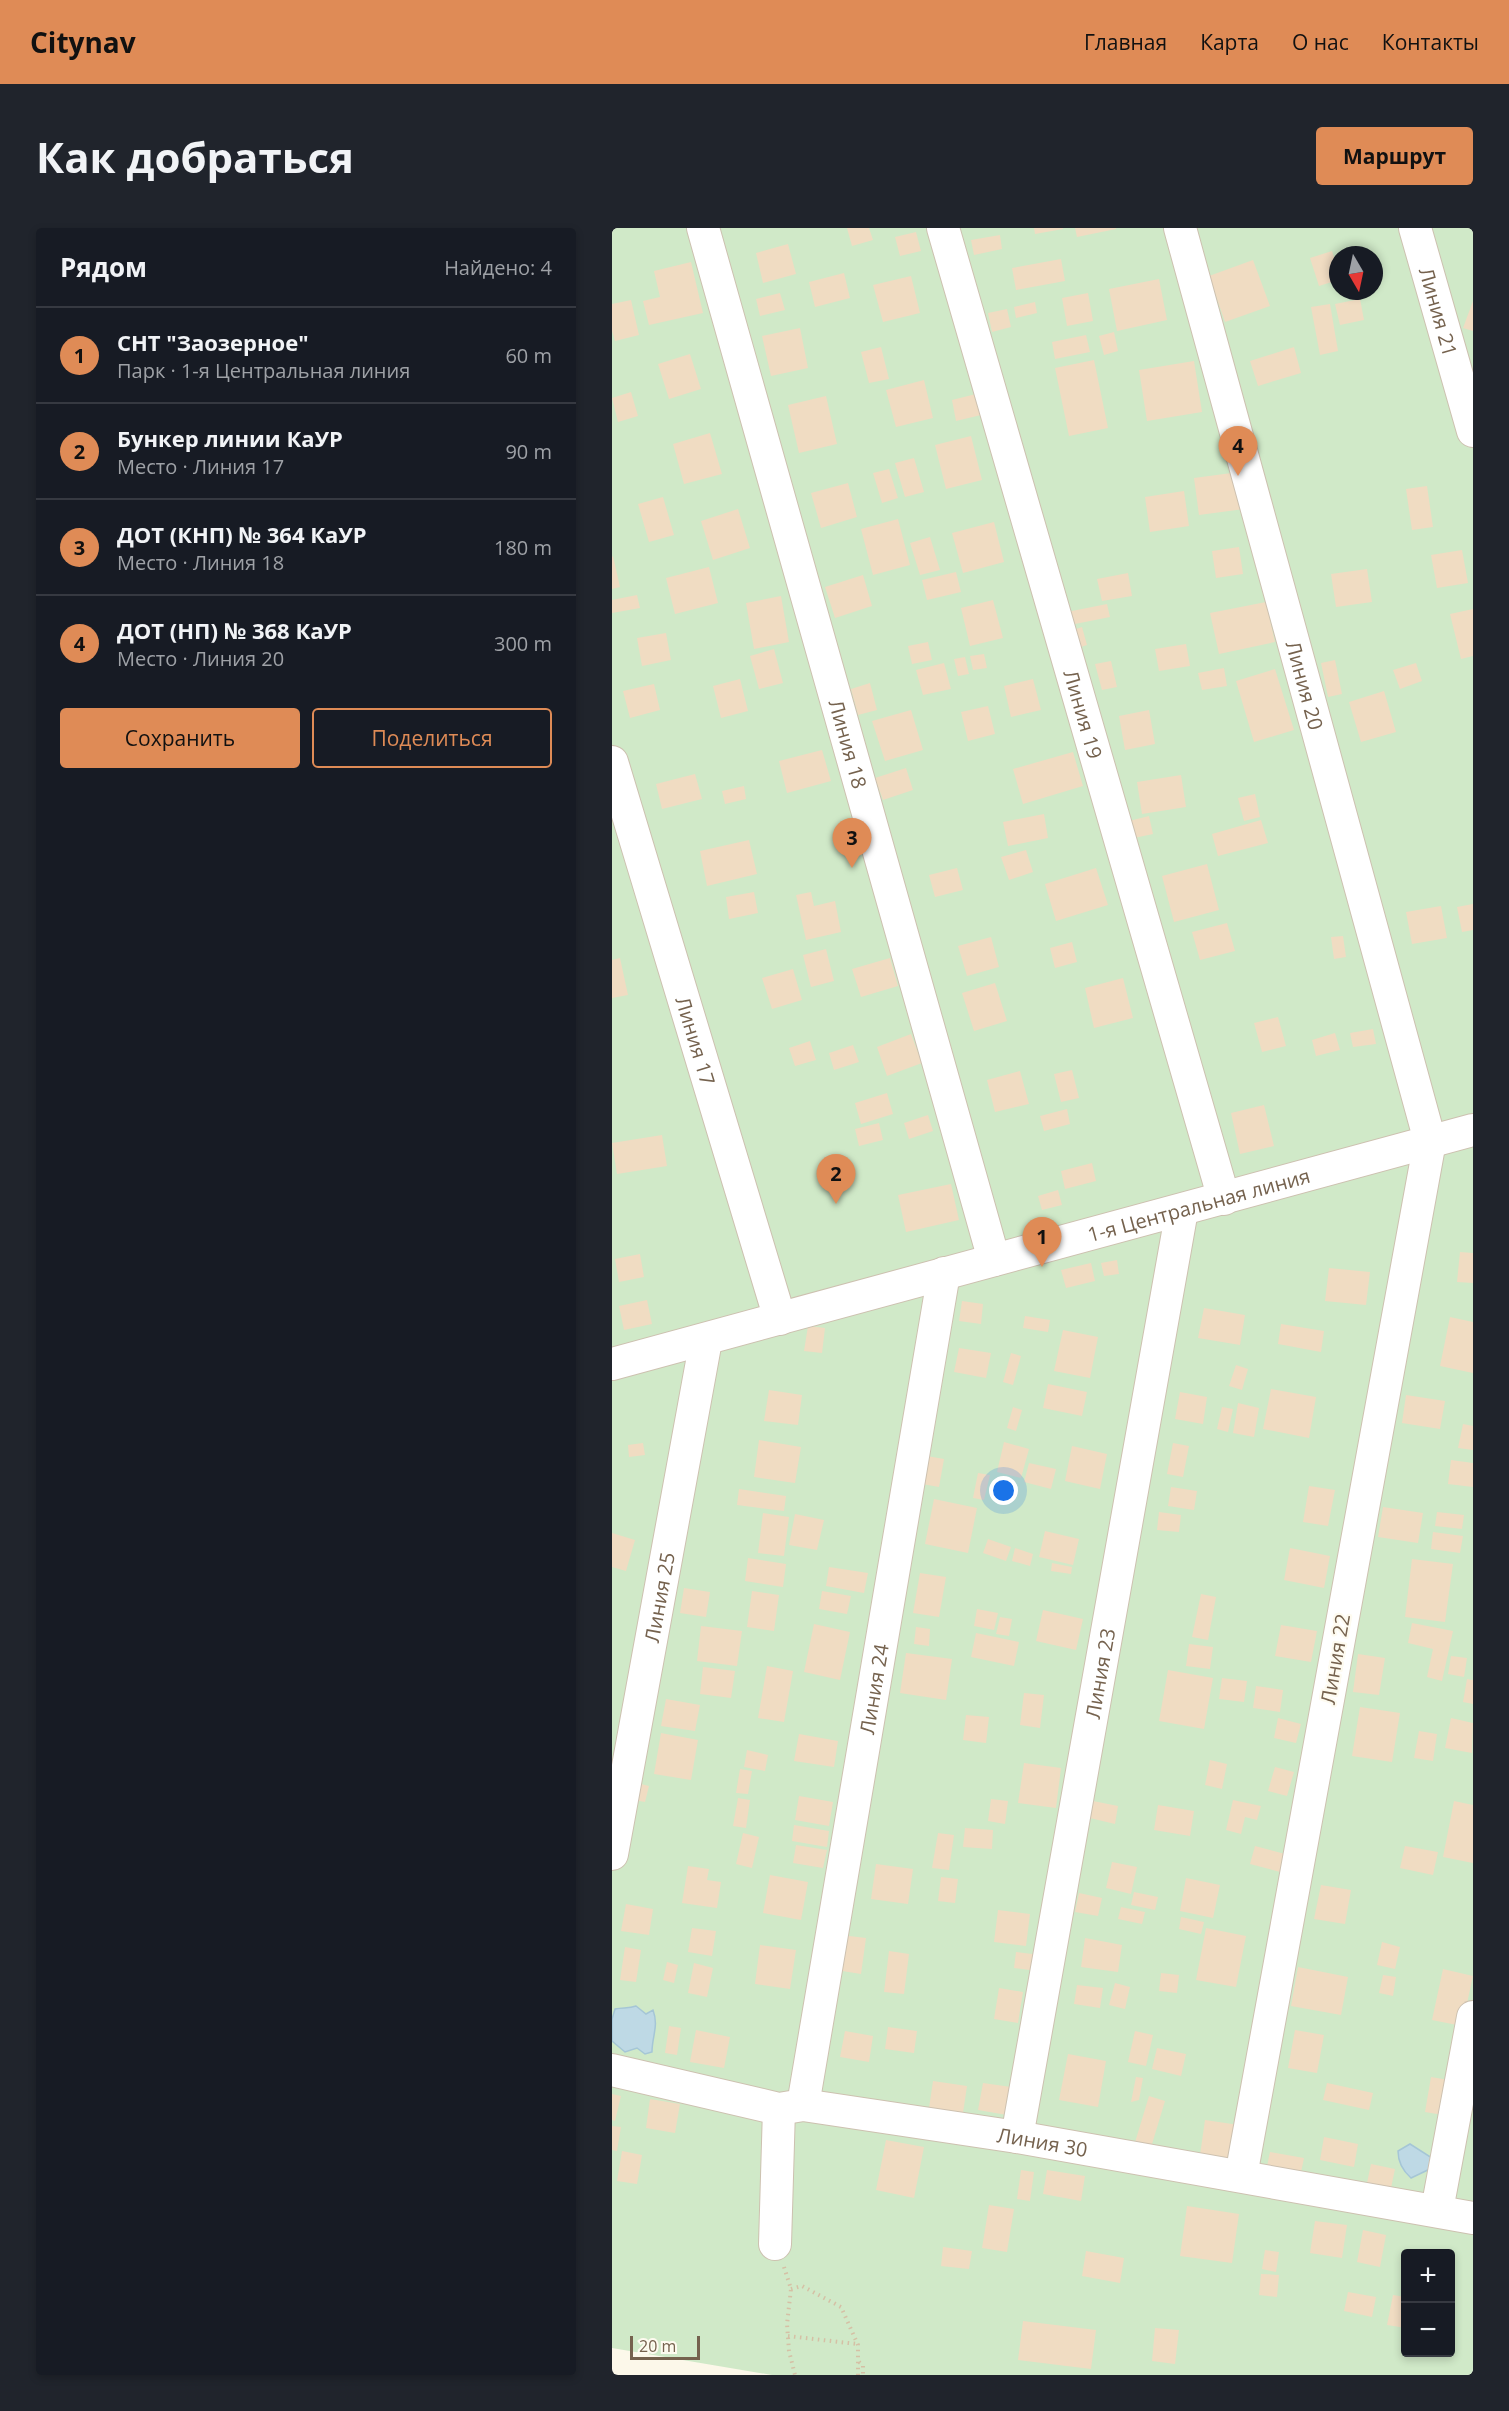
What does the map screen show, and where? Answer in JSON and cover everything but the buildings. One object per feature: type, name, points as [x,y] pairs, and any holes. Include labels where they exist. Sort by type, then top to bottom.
[{"type":"street","name":"Линия 18","points":[[703,228],[994,1260]]},
{"type":"street","name":"Линия 19","points":[[943,228],[1224,1199]]},
{"type":"street","name":"Линия 20","points":[[1180,228],[1430,1141]]},
{"type":"street","name":"Линия 21","points":[[1414,228],[1473,431]]},
{"type":"street","name":"Линия 17","points":[[612,762],[780,1319]]},
{"type":"street","name":"1-я Центральная линия","points":[[612,1364],[1473,1131]]},
{"type":"street","name":"Линия 22","points":[[1240,2176],[1430,1141]]},
{"type":"street","name":"Линия 23","points":[[1017,2137],[1182,1210]]},
{"type":"street","name":"Линия 24","points":[[775,2244],[791,2107],[944,1273]]},
{"type":"street","name":"Линия 25","points":[[612,1854],[706,1340]]},
{"type":"street","points":[[1437,2210],[1473,2017]]},
{"type":"street","name":"Линия 30","points":[[612,2070],[791,2107],[1017,2137],[1473,2218]]},
{"type":"path","points":[[775,2244],[791,2289],[787,2324],[795,2375]]},
{"type":"path","points":[[791,2289],[802,2286],[841,2307],[857,2344],[858,2375]]},
{"type":"path","points":[[788,2336],[857,2344]]},
{"type":"path","points":[[858,2362],[862,2365],[863,2375]]},
{"type":"green space","points":[[612,228],[1473,228],[1473,2375],[772,2375],[612,2348]]},
{"type":"water","points":[[636,2006],[646,2014],[653,2010],[655,2016],[652,2052],[645,2054],[637,2048],[625,2052],[612,2041],[612,2019],[615,2009]]},
{"type":"water","points":[[1410,2144],[1432,2158],[1434,2167],[1411,2178],[1401,2166],[1398,2151]]},
{"type":"place","name":"ДОТ (НП) № 368 КаУР","points":[[1238,476]]},
{"type":"place","name":"ДОТ (КНП) № 364 КаУР","points":[[852,868]]},
{"type":"place","name":"Бункер линии КаУР","points":[[836,1204]]},
{"type":"place","name":"СНТ \"Заозерное\"","points":[[1042,1267]]}]
